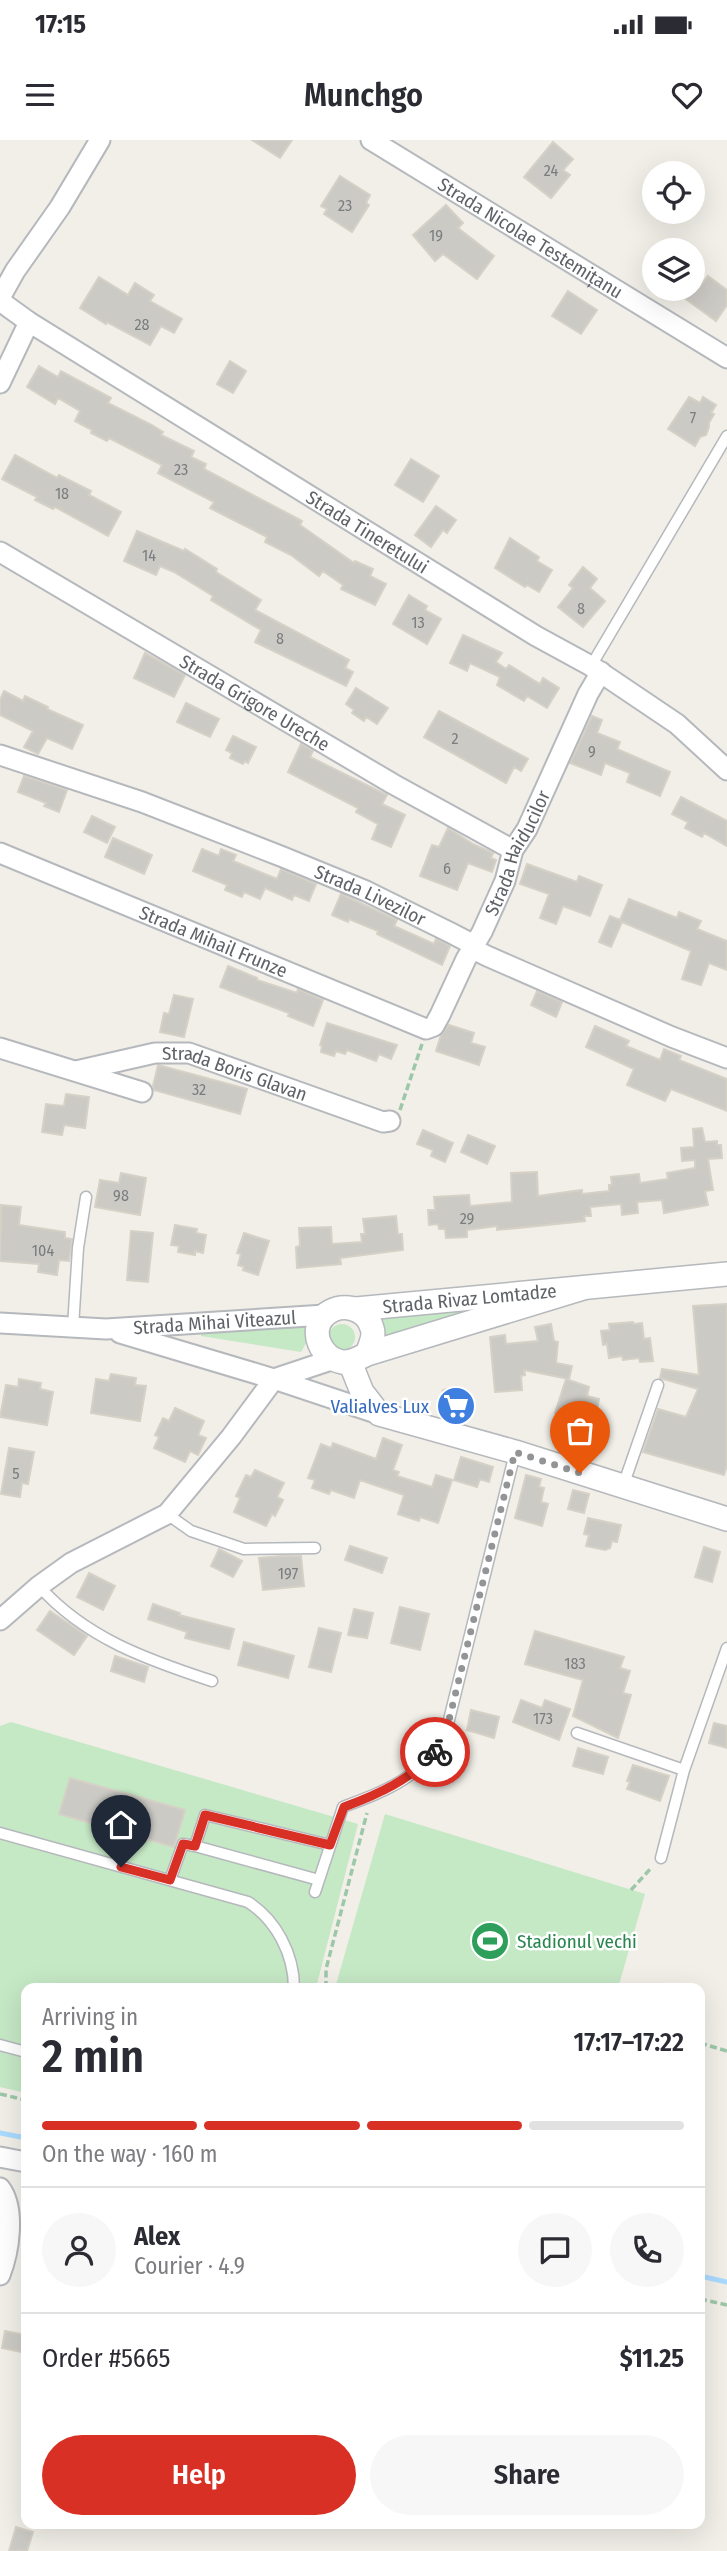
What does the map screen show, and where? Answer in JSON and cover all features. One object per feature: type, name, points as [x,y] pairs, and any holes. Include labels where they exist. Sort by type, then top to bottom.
[{"type":"street","points":[[0,300],[15,271],[60,207],[100,140]]},
{"type":"street","name":"Strada Nicolae Testemițanu","points":[[371,140],[727,358]]},
{"type":"street","name":"Strada Tineretului","points":[[0,300],[29,322],[536,636],[596,669],[677,724],[727,770]]},
{"type":"street","points":[[0,383],[29,322]]},
{"type":"street","name":"Strada Grigore Ureche","points":[[0,552],[393,784],[513,850]]},
{"type":"street","name":"Strada Haiducilor","points":[[426,1028],[434,1026],[440,1015],[505,881],[513,850],[527,829],[596,669]]},
{"type":"street","name":"Strada Livezilor","points":[[0,755],[223,832],[366,891],[474,944],[479,952],[487,956],[672,1037],[727,1058]]},
{"type":"street","name":"Strada Mihail Frunze","points":[[0,853],[426,1028]]},
{"type":"street","name":"Strada Boris Glavan","points":[[0,1048],[142,1092]]},
{"type":"street","name":"Strada Boris Glavan","points":[[76,1071],[99,1068],[155,1052],[189,1053],[383,1122],[390,1121]]},
{"type":"street","name":"Strada Rivaz Lomtadze","points":[[356,1309],[532,1290],[583,1289],[727,1274]]},
{"type":"street","name":"Strada Rivaz Lomtadze","points":[[350,1358],[583,1289]]},
{"type":"street","points":[[0,1620],[71,1563],[167,1514],[231,1437],[274,1379],[350,1358],[371,1343],[372,1327],[366,1316],[356,1309],[342,1307],[325,1315],[319,1322],[318,1342],[326,1354],[350,1358]]},
{"type":"street","name":"Strada Mihai Viteazul","points":[[0,1323],[106,1329],[325,1315]]},
{"type":"street","name":"Strada Mihai Viteazul","points":[[106,1329],[274,1379],[379,1414],[726,1514]]},
{"type":"street","points":[[350,1358],[362,1392],[379,1414]]},
{"type":"street","points":[[0,2157],[21,2161]]},
{"type":"street","points":[[0,2188],[9,2207],[6,2249],[0,2275]]},
{"type":"lane","points":[[596,669],[727,436]]},
{"type":"lane","points":[[73,1327],[78,1248],[86,1197]]},
{"type":"lane","points":[[623,1486],[658,1385]]},
{"type":"lane","points":[[315,1892],[344,1807],[399,1784],[421,1768],[436,1752],[446,1732],[515,1452]]},
{"type":"lane","points":[[167,1514],[191,1531],[244,1549],[315,1548]]},
{"type":"lane","points":[[39,1586],[51,1600],[80,1624],[110,1642],[142,1657],[212,1681]]},
{"type":"lane","points":[[661,1857],[684,1770],[727,1648]]},
{"type":"lane","points":[[577,1733],[684,1770]]},
{"type":"lane","points":[[195,1846],[205,1815],[330,1845]]},
{"type":"lane","points":[[0,1833],[248,1902],[264,1913],[278,1932],[289,1956],[294,1983]]},
{"type":"lane","points":[[170,1880],[183,1844],[319,1880]]},
{"type":"lane","points":[[0,2045],[21,2051]]},
{"type":"path","points":[[390,1121],[401,1108],[426,1028]]},
{"type":"path","points":[[326,1983],[326,1969],[371,1797]]},
{"type":"path","points":[[631,1890],[661,1857]]},
{"type":"path","points":[[705,2044],[727,2051]]},
{"type":"path","points":[[0,2094],[21,2099]]},
{"type":"path","points":[[705,2300],[727,2305]]},
{"type":"green space","points":[[508,1302],[381,1340],[381,1316]]},
{"type":"green space","points":[[342,1324],[351,1328],[355,1337],[351,1346],[342,1350],[333,1346],[329,1337],[333,1328]]},
{"type":"green space","points":[[304,1325],[309,1338],[301,1352],[201,1336],[201,1332]]},
{"type":"green space","points":[[11,1722],[358,1824],[317,1983],[21,1983],[21,2092],[0,2087],[0,1726]]},
{"type":"green space","name":"Stadionul vechi","points":[[385,1814],[645,1894],[619,1983],[336,1983]]},
{"type":"building","points":[[252,140],[292,140],[280,158]]},
{"type":"building","points":[[553,142],[573,159],[563,170],[570,175],[551,198],[524,177]]},
{"type":"building","points":[[340,176],[370,195],[366,203],[369,205],[352,232],[324,214],[327,209],[321,206]]},
{"type":"building","points":[[446,205],[463,223],[458,228],[494,256],[477,279],[443,254],[435,261],[413,235]]},
{"type":"building","points":[[708,276],[727,290],[727,305],[716,321],[688,301],[705,301],[705,280]]},
{"type":"building","points":[[99,277],[128,295],[135,283],[154,295],[150,301],[182,319],[174,333],[161,326],[150,345],[80,308]]},
{"type":"building","points":[[568,291],[597,310],[581,334],[552,316]]},
{"type":"building","points":[[230,361],[246,371],[233,393],[217,384]]},
{"type":"building","points":[[39,366],[58,377],[61,371],[111,398],[108,403],[152,425],[163,432],[161,435],[194,451],[191,457],[206,464],[204,469],[302,521],[300,525],[354,563],[355,561],[373,569],[370,576],[386,584],[375,605],[341,589],[343,585],[323,571],[319,576],[291,555],[265,542],[267,537],[210,508],[214,502],[158,473],[162,465],[109,438],[107,441],[91,433],[92,430],[75,421],[80,411],[58,398],[55,404],[27,387]]},
{"type":"building","points":[[689,397],[700,403],[703,397],[716,405],[711,413],[714,414],[706,435],[700,437],[695,446],[668,429]]},
{"type":"building","points":[[15,455],[57,478],[59,475],[91,491],[89,495],[121,512],[108,536],[55,507],[53,509],[35,500],[37,497],[2,479]]},
{"type":"building","points":[[411,459],[439,476],[423,502],[395,485]]},
{"type":"building","points":[[436,506],[456,520],[447,533],[443,530],[431,547],[415,535]]},
{"type":"building","points":[[137,531],[184,551],[185,549],[261,600],[255,610],[349,660],[345,668],[353,672],[346,686],[255,642],[261,630],[211,600],[213,596],[174,572],[160,566],[156,575],[124,561]]},
{"type":"building","points":[[510,538],[539,557],[537,561],[552,570],[539,592],[527,585],[525,587],[495,568]]},
{"type":"building","points":[[583,567],[597,579],[590,588],[605,601],[583,627],[558,607],[573,588],[569,585]]},
{"type":"building","points":[[409,595],[427,606],[425,610],[441,619],[427,644],[393,624]]},
{"type":"building","points":[[463,635],[502,653],[496,662],[506,669],[509,665],[540,684],[543,678],[559,688],[547,708],[527,696],[524,701],[497,685],[500,677],[470,663],[467,671],[450,663]]},
{"type":"building","points":[[145,653],[185,675],[174,697],[134,678]]},
{"type":"building","points":[[356,688],[388,708],[377,724],[366,717],[364,721],[352,713],[354,710],[346,704]]},
{"type":"building","points":[[4,691],[23,701],[25,696],[83,725],[72,749],[47,738],[38,754],[24,747],[33,731],[0,715],[0,700]]},
{"type":"building","points":[[186,703],[219,719],[210,737],[177,722]]},
{"type":"building","points":[[439,711],[528,759],[521,771],[514,767],[506,783],[424,737]]},
{"type":"building","points":[[592,716],[602,720],[597,733],[620,742],[617,749],[670,772],[660,796],[627,782],[630,773],[605,763],[601,775],[570,763]]},
{"type":"building","points":[[233,736],[256,747],[248,763],[245,761],[243,764],[230,758],[232,753],[226,750]]},
{"type":"building","points":[[301,744],[313,751],[310,757],[387,795],[382,804],[405,815],[391,847],[372,839],[378,824],[356,812],[358,808],[288,772]]},
{"type":"building","points":[[24,776],[67,790],[59,812],[44,806],[46,803],[18,792]]},
{"type":"building","points":[[681,797],[727,821],[727,846],[704,833],[702,837],[685,828],[688,822],[672,814]]},
{"type":"building","points":[[92,816],[115,827],[107,843],[84,832]]},
{"type":"building","points":[[448,828],[493,853],[491,858],[496,860],[492,872],[468,863],[457,890],[420,876],[432,845],[439,847]]},
{"type":"building","points":[[113,838],[152,855],[144,874],[105,857]]},
{"type":"building","points":[[202,849],[219,856],[221,849],[236,855],[233,861],[277,879],[281,869],[316,884],[309,901],[294,895],[292,900],[265,888],[260,899],[244,892],[242,897],[225,890],[227,885],[193,871]]},
{"type":"building","points":[[527,864],[577,882],[579,876],[602,885],[590,916],[563,906],[556,924],[540,918],[549,894],[520,884]]},
{"type":"building","points":[[341,894],[397,920],[394,926],[434,944],[436,939],[450,946],[442,965],[377,934],[378,931],[332,915]]},
{"type":"building","points":[[629,899],[677,918],[679,912],[701,921],[697,929],[727,941],[727,970],[709,963],[701,985],[682,979],[691,951],[622,922],[611,947],[599,942],[610,916],[620,920]]},
{"type":"building","points":[[228,966],[257,980],[297,993],[298,989],[323,1000],[313,1026],[288,1016],[289,1013],[220,987]]},
{"type":"building","points":[[537,991],[562,1002],[556,1017],[531,1005]]},
{"type":"building","points":[[174,995],[193,999],[184,1037],[160,1032],[164,1013],[169,1014]]},
{"type":"building","points":[[327,1023],[397,1045],[391,1059],[379,1054],[376,1061],[347,1050],[345,1054],[336,1051],[334,1056],[321,1052],[320,1045]]},
{"type":"building","points":[[449,1025],[474,1033],[471,1043],[485,1047],[479,1065],[436,1051],[441,1035]]},
{"type":"building","points":[[595,1026],[629,1041],[626,1046],[660,1060],[664,1049],[681,1056],[679,1060],[727,1079],[727,1111],[671,1089],[665,1101],[627,1085],[634,1069],[586,1047]]},
{"type":"building","points":[[158,1065],[247,1089],[240,1114],[154,1090]]},
{"type":"building","points":[[66,1094],[89,1097],[85,1128],[64,1125],[62,1135],[42,1132],[46,1104],[64,1106]]},
{"type":"building","points":[[702,1128],[705,1142],[717,1141],[717,1145],[721,1145],[722,1158],[708,1159],[713,1190],[705,1191],[708,1205],[664,1213],[662,1200],[637,1202],[638,1213],[622,1215],[621,1204],[590,1207],[591,1216],[584,1216],[585,1221],[497,1230],[497,1226],[467,1230],[467,1237],[446,1238],[445,1229],[439,1229],[438,1224],[429,1225],[428,1210],[435,1210],[434,1197],[469,1195],[470,1206],[512,1202],[511,1173],[537,1172],[538,1196],[582,1190],[582,1194],[609,1191],[609,1185],[612,1185],[611,1177],[639,1174],[640,1183],[668,1179],[667,1173],[695,1168],[695,1160],[682,1161],[681,1148],[694,1147],[693,1129]]},
{"type":"building","points":[[423,1130],[453,1143],[445,1162],[431,1156],[433,1150],[417,1144]]},
{"type":"building","points":[[468,1135],[495,1146],[487,1164],[461,1152]]},
{"type":"building","points":[[121,1173],[146,1178],[140,1215],[95,1207],[100,1180],[119,1183]]},
{"type":"building","points":[[1,1205],[21,1207],[19,1225],[65,1232],[65,1238],[72,1239],[69,1261],[59,1260],[57,1275],[38,1272],[39,1264],[0,1261]]},
{"type":"building","points":[[396,1216],[398,1234],[402,1234],[403,1250],[340,1258],[341,1264],[297,1268],[299,1228],[331,1227],[332,1244],[362,1242],[361,1234],[365,1234],[363,1219]]},
{"type":"building","points":[[175,1225],[197,1229],[196,1233],[206,1235],[203,1253],[195,1251],[195,1255],[178,1252],[179,1246],[171,1245]]},
{"type":"building","points":[[131,1231],[153,1233],[148,1282],[127,1280]]},
{"type":"building","points":[[244,1233],[269,1241],[258,1275],[243,1270],[244,1267],[238,1265],[241,1254],[237,1253]]},
{"type":"building","points":[[727,1304],[727,1465],[724,1475],[643,1452],[658,1409],[686,1417],[698,1389],[660,1378],[662,1369],[699,1375],[693,1306]]},
{"type":"building","points":[[642,1323],[644,1339],[650,1338],[653,1361],[640,1362],[639,1358],[623,1360],[622,1356],[609,1358],[601,1331],[610,1330],[609,1324]]},
{"type":"building","points":[[551,1324],[554,1341],[558,1342],[556,1363],[572,1366],[569,1379],[524,1370],[525,1375],[521,1376],[522,1390],[495,1392],[490,1337],[505,1335],[506,1344],[538,1341],[535,1327]]},
{"type":"building","points":[[111,1374],[136,1378],[135,1385],[146,1386],[140,1421],[91,1413],[96,1379],[109,1381]]},
{"type":"building","points":[[19,1379],[41,1383],[40,1389],[53,1392],[47,1425],[0,1417],[6,1385],[18,1387]]},
{"type":"building","points":[[566,1379],[589,1387],[587,1396],[599,1399],[597,1410],[600,1411],[594,1433],[591,1432],[590,1435],[577,1432],[579,1424],[564,1420],[565,1416],[555,1413]]},
{"type":"building","points":[[443,1390],[464,1394],[463,1397],[468,1399],[465,1409],[459,1411],[439,1404]]},
{"type":"building","points":[[175,1408],[204,1421],[198,1435],[206,1438],[198,1455],[190,1451],[185,1462],[154,1448],[159,1437],[155,1435],[163,1418],[169,1421]]},
{"type":"building","points":[[383,1438],[402,1445],[393,1470],[399,1472],[397,1476],[432,1487],[436,1475],[452,1480],[438,1523],[420,1517],[419,1521],[398,1514],[404,1495],[360,1480],[354,1498],[331,1490],[329,1494],[312,1488],[315,1480],[308,1478],[321,1444],[331,1448],[333,1443],[376,1459]]},
{"type":"building","points":[[9,1448],[34,1452],[28,1484],[22,1483],[20,1497],[1,1494]]},
{"type":"building","points":[[461,1457],[493,1467],[489,1482],[480,1479],[477,1487],[454,1480]]},
{"type":"building","points":[[255,1470],[284,1483],[277,1497],[283,1500],[266,1526],[234,1512],[240,1498],[236,1496],[246,1475],[251,1477]]},
{"type":"building","points":[[526,1475],[541,1479],[539,1487],[544,1488],[541,1502],[548,1504],[542,1526],[515,1518]]},
{"type":"building","points":[[573,1490],[589,1494],[584,1513],[568,1509]]},
{"type":"building","points":[[588,1518],[621,1525],[617,1542],[612,1541],[610,1548],[605,1550],[586,1546],[589,1535],[584,1534]]},
{"type":"building","points":[[350,1546],[387,1558],[382,1573],[345,1560]]},
{"type":"building","points":[[704,1547],[720,1552],[712,1582],[695,1577]]},
{"type":"building","points":[[219,1549],[242,1561],[233,1577],[211,1566]]},
{"type":"building","points":[[301,1556],[304,1586],[263,1590],[259,1558]]},
{"type":"building","points":[[89,1573],[115,1586],[103,1610],[77,1597]]},
{"type":"building","points":[[153,1604],[180,1613],[179,1615],[234,1629],[229,1649],[185,1638],[187,1632],[148,1619]]},
{"type":"building","points":[[400,1607],[429,1614],[420,1650],[391,1643]]},
{"type":"building","points":[[354,1609],[373,1613],[367,1638],[348,1635]]},
{"type":"building","points":[[50,1611],[87,1636],[74,1655],[37,1630]]},
{"type":"building","points":[[319,1628],[341,1633],[331,1672],[309,1667]]},
{"type":"building","points":[[535,1631],[624,1657],[620,1668],[630,1671],[623,1693],[631,1695],[618,1738],[573,1716],[583,1680],[525,1664]]},
{"type":"building","points":[[244,1642],[294,1656],[288,1678],[238,1665]]},
{"type":"building","points":[[115,1656],[148,1667],[144,1682],[111,1671]]},
{"type":"building","points":[[521,1700],[542,1708],[545,1700],[570,1709],[559,1740],[513,1722]]},
{"type":"building","points":[[471,1710],[499,1717],[494,1738],[467,1730]]},
{"type":"building","points":[[714,1723],[727,1726],[727,1748],[709,1743]]},
{"type":"building","points":[[578,1748],[608,1757],[603,1774],[573,1766]]},
{"type":"building","points":[[633,1765],[669,1776],[660,1801],[627,1789]]},
{"type":"building","points":[[70,1778],[185,1810],[174,1847],[59,1814]]},
{"type":"building","points":[[5,2331],[21,2334],[21,2352],[2,2348]]},
{"type":"building","points":[[16,2527],[33,2532],[27,2551],[9,2551]]},
{"type":"waterway","points":[[0,2133],[21,2137]]},
{"type":"waterway","points":[[705,2277],[727,2282]]},
{"type":"way so far","points":[[435,1752],[446,1732],[515,1452],[580,1473]]},
{"type":"place","name":"Valialves Lux","points":[[456,1406]]},
{"type":"place","name":"Stadionul vechi","points":[[490,1941]]},
{"type":"route","points":[[121,1867],[170,1880],[183,1844],[195,1846],[205,1815],[330,1845],[344,1807],[399,1784],[421,1768],[435,1752]]}]
